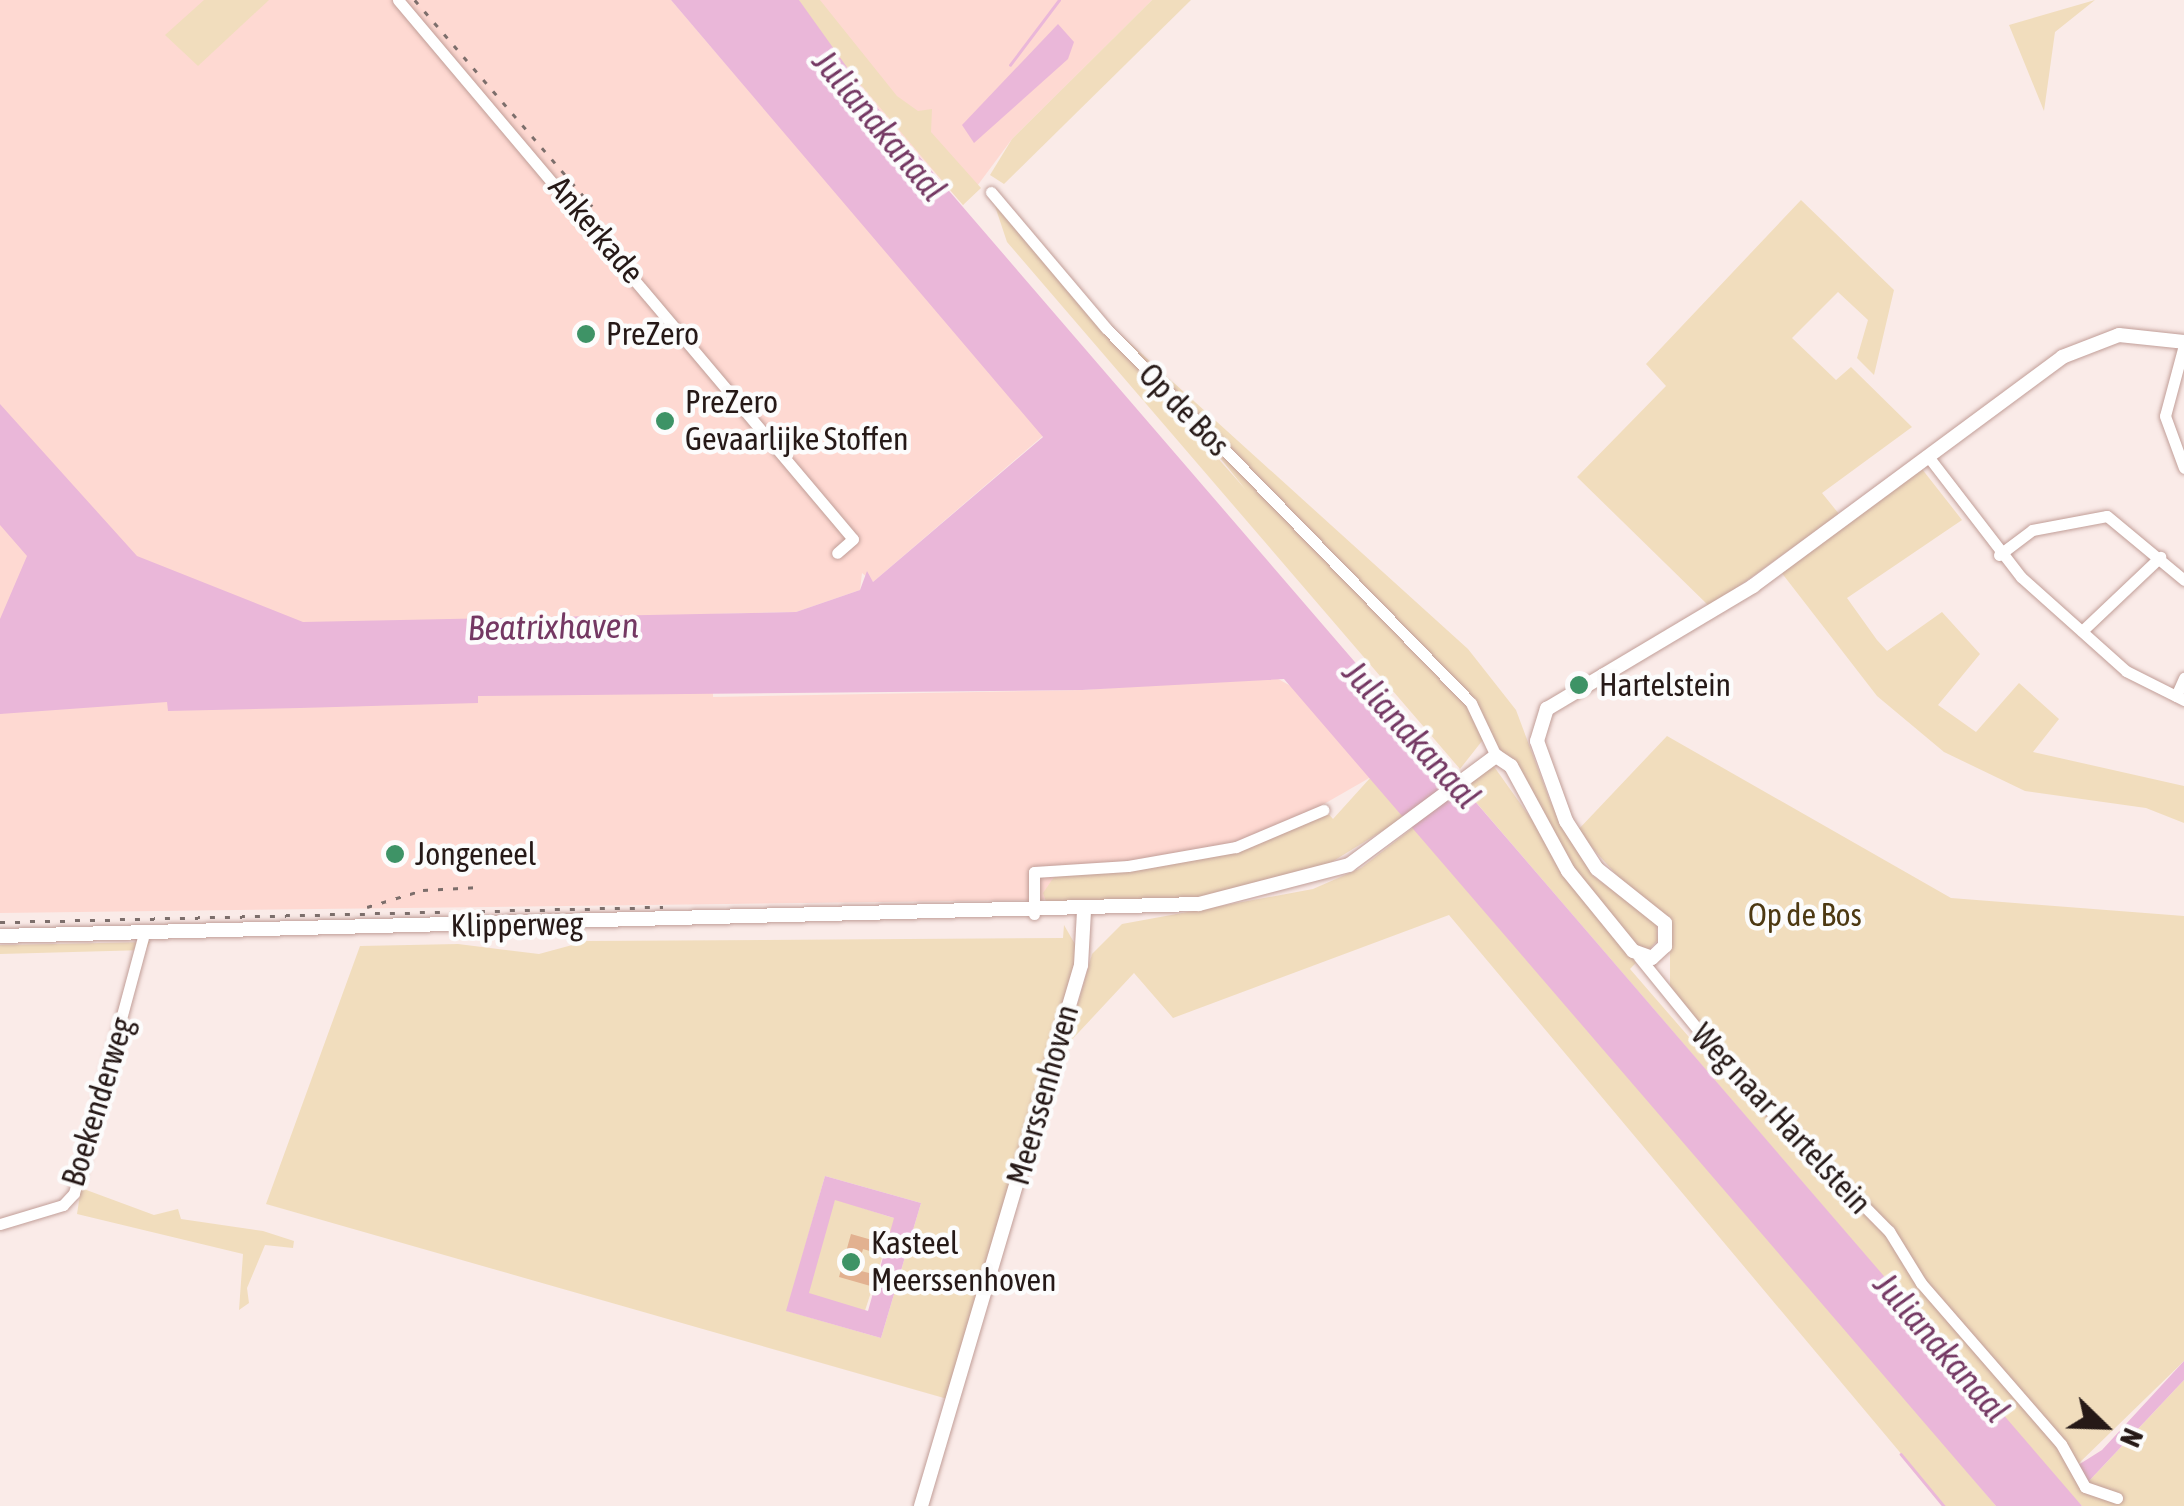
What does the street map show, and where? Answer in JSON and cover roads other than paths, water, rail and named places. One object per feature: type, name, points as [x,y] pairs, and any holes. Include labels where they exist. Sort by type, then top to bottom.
[{"type":"street","name":"Ankerkade","points":[[398,0],[853,539],[837,553]]},
{"type":"street","name":"Op de Bos","points":[[991,192],[1106,328],[1470,704],[1496,756],[1511,766],[1553,850],[1639,957]]},
{"type":"street","points":[[1639,957],[1659,954],[1665,923],[1584,853],[1540,756],[1541,718],[1753,586],[1927,455],[2082,348],[2135,333],[2184,343],[2165,416],[2184,468]]},
{"type":"street","points":[[1927,455],[1998,555],[2131,674],[2180,698],[2184,678]]},
{"type":"street","points":[[1998,555],[2032,530],[2107,516],[2184,580]]},
{"type":"street","points":[[2082,631],[2160,558]]},
{"type":"street","name":"Klipperweg","points":[[0,936],[1034,914],[1199,904],[1295,884],[1349,865],[1400,829],[1464,775],[1496,756]]},
{"type":"street","points":[[1034,914],[1034,872],[1128,866],[1236,847],[1323,810]]},
{"type":"street","name":"Meerssenhoven","points":[[921,1506],[1081,965],[1084,912]]},
{"type":"street","name":"Boekenderweg","points":[[0,1224],[63,1205],[74,1193],[144,933]]},
{"type":"street","name":"Weg naar Hartelstein","points":[[1639,957],[1734,1074],[1889,1231],[1921,1283],[2060,1444],[2085,1487],[2117,1498]]},
{"type":"water","points":[[671,0],[799,0],[869,98],[2082,1506],[1996,1506],[1284,679],[1082,690],[478,696],[478,703],[168,711],[167,702],[0,714],[0,619],[27,556],[0,525],[0,404],[137,556],[303,622],[796,612],[860,590],[867,571],[873,582],[1043,437]]},
{"type":"water","points":[[1058,24],[1074,42],[1068,59],[974,143],[962,125]]},
{"type":"water","points":[[825,1176],[921,1203],[881,1338],[786,1311]],"holes":[[[835,1200],[894,1218],[868,1311],[809,1293]]]},
{"type":"water","points":[[2184,1361],[2184,1380],[2088,1482],[2075,1467],[2102,1450]]},
{"type":"waterway","points":[[1010,65],[1059,0]]},
{"type":"waterway","points":[[1901,1454],[1944,1506]]},
{"type":"railway","points":[[415,0],[592,206]]},
{"type":"railway","points":[[367,907],[423,890],[480,887]]},
{"type":"railway","points":[[0,922],[663,907]]},
{"type":"place","name":"PreZero","points":[[586,334]]},
{"type":"place","name":"PreZero Gevaarlijke Stoffen","points":[[665,421]]},
{"type":"place","name":"Hartelstein","points":[[1579,685]]},
{"type":"place","name":"Jongeneel","points":[[395,854]]},
{"type":"place","name":"Kasteel Meerssenhoven","points":[[851,1262]]},
{"type":"water label","name":"Julianakanaal","points":[[880,125]]},
{"type":"water label","name":"Beatrixhaven","points":[[553,626]]},
{"type":"water label","name":"Julianakanaal","points":[[1412,734]]},
{"type":"water label","name":"Julianakanaal","points":[[1942,1347]]}]
